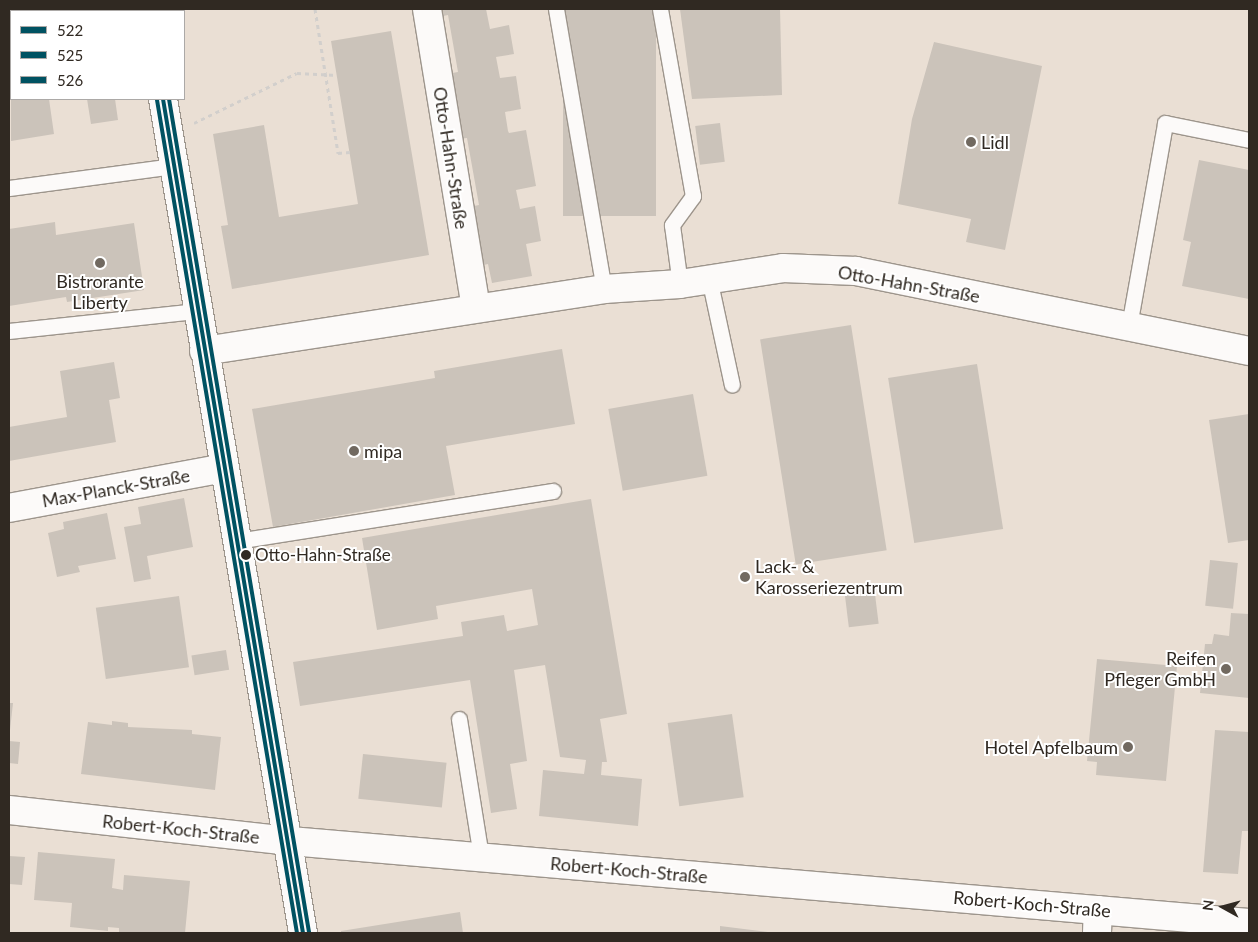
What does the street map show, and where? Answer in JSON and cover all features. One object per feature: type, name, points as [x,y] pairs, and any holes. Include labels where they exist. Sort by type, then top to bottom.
[{"type":"street","name":"Otto-Hahn-Straße","points":[[426,9],[476,308]]},
{"type":"street","points":[[163,100],[197,311],[290,841],[303,933]]},
{"type":"street","name":"Otto-Hahn-Straße","points":[[204,351],[604,289],[680,284],[783,268],[856,271],[1249,351]]},
{"type":"street","name":"Max-Planck-Straße","points":[[9,508],[224,468]]},
{"type":"street","name":"Robert-Koch-Straße","points":[[9,810],[290,841],[481,857],[1098,922],[1249,922]]},
{"type":"lane","points":[[556,9],[604,289]]},
{"type":"lane","points":[[660,9],[692,196],[672,225],[680,284]]},
{"type":"lane","points":[[1129,326],[1165,123],[1249,140]]},
{"type":"lane","points":[[9,188],[174,166]]},
{"type":"lane","points":[[709,278],[732,386]]},
{"type":"lane","points":[[9,331],[197,311]]},
{"type":"lane","points":[[237,541],[553,491]]},
{"type":"lane","points":[[459,719],[481,857]]},
{"type":"path","points":[[315,9],[338,153],[350,152]]},
{"type":"path","points":[[169,136],[297,73],[337,75]]},
{"type":"building","points":[[437,9],[486,9],[490,29],[509,25],[514,54],[496,57],[500,78],[516,76],[521,109],[505,112],[508,131],[509,133],[526,130],[536,186],[516,190],[520,209],[535,206],[541,241],[526,244],[532,276],[492,283],[488,264],[479,266],[469,207],[479,205],[467,138],[457,139],[447,74],[458,72],[448,15],[438,17]]},
{"type":"building","points":[[563,9],[656,9],[656,216],[563,216]]},
{"type":"building","points":[[680,9],[780,9],[782,95],[692,99]]},
{"type":"building","points":[[391,31],[429,255],[232,289],[221,226],[228,225],[213,134],[264,125],[279,217],[358,204],[331,41]]},
{"type":"building","points":[[934,42],[1042,66],[1005,250],[966,242],[971,219],[898,204],[912,119]]},
{"type":"building","points":[[11,100],[49,100],[54,134],[11,141]]},
{"type":"building","points":[[87,100],[115,100],[118,120],[91,124]]},
{"type":"building","points":[[720,123],[725,162],[700,165],[695,126]]},
{"type":"building","points":[[1199,160],[1249,170],[1249,299],[1182,286],[1191,242],[1183,240]]},
{"type":"building","points":[[55,222],[56,235],[134,223],[144,290],[67,302],[66,297],[9,306],[9,229]]},
{"type":"building","points":[[851,325],[887,550],[796,565],[760,339]]},
{"type":"building","points":[[562,349],[575,424],[446,446],[455,495],[273,527],[252,409],[435,378],[434,371]]},
{"type":"building","points":[[114,362],[120,398],[109,400],[116,442],[9,461],[9,427],[67,417],[60,371]]},
{"type":"building","points":[[977,364],[1003,529],[914,543],[888,378]]},
{"type":"building","points":[[693,394],[707,476],[623,491],[608,409]]},
{"type":"building","points":[[1249,414],[1249,540],[1228,543],[1209,420]]},
{"type":"building","points":[[184,498],[193,547],[147,556],[151,579],[134,582],[124,527],[141,524],[138,507]]},
{"type":"building","points":[[591,499],[627,714],[600,719],[607,762],[602,762],[601,775],[642,779],[638,826],[539,816],[543,770],[584,774],[586,760],[560,757],[545,665],[514,670],[527,761],[510,764],[517,809],[491,813],[470,680],[300,706],[293,662],[463,636],[461,622],[504,615],[507,631],[538,625],[532,589],[436,606],[438,619],[377,630],[362,538]]},
{"type":"building","points":[[107,513],[116,559],[78,566],[80,572],[57,577],[48,533],[64,529],[63,522]]},
{"type":"building","points":[[1210,560],[1238,563],[1233,609],[1205,606]]},
{"type":"building","points":[[874,586],[879,624],[849,627],[844,590]]},
{"type":"building","points":[[179,596],[189,667],[106,679],[96,608]]},
{"type":"building","name":"Reifen Pfleger GmbH","points":[[1231,613],[1249,614],[1249,698],[1200,693],[1205,644],[1212,644],[1214,634],[1229,636]]},
{"type":"building","points":[[226,650],[229,670],[195,675],[191,655]]},
{"type":"building","points":[[1097,659],[1177,666],[1166,781],[1096,775],[1097,762],[1087,761]]},
{"type":"building","points":[[9,703],[13,703],[10,730],[9,730]]},
{"type":"building","points":[[732,714],[744,797],[679,806],[668,723]]},
{"type":"building","points":[[112,721],[128,723],[128,727],[192,730],[192,734],[221,737],[215,790],[81,774],[88,722],[112,725]]},
{"type":"building","points":[[1215,730],[1249,732],[1249,831],[1242,831],[1238,874],[1203,872]]},
{"type":"building","points":[[9,741],[20,742],[18,764],[9,763]]},
{"type":"building","points":[[363,754],[447,763],[442,808],[358,799]]},
{"type":"building","points":[[38,852],[115,859],[112,888],[123,890],[124,875],[190,881],[185,933],[119,933],[119,928],[108,927],[108,931],[70,927],[72,903],[34,900]]},
{"type":"building","points":[[9,856],[25,857],[22,885],[9,884]]},
{"type":"building","points":[[460,912],[463,933],[341,933],[341,931]]},
{"type":"building","points":[[720,926],[768,932],[768,933],[720,933]]},
{"type":"transit line","name":"525","points":[[157,100],[297,933]]},
{"type":"transit line","name":"522","points":[[163,100],[303,933]]},
{"type":"transit line","name":"526","points":[[169,100],[309,932]]},
{"type":"place","name":"Lidl","points":[[971,142]]},
{"type":"place","name":"Bistrorante Liberty","points":[[100,263]]},
{"type":"place","name":"mipa","points":[[354,451]]},
{"type":"place","name":"Otto-Hahn-Straße","points":[[246,555]]},
{"type":"place","name":"Lack- & Karosseriezentrum","points":[[745,577]]},
{"type":"place","name":"Reifen Pfleger GmbH","points":[[1226,669]]},
{"type":"place","name":"Hotel Apfelbaum","points":[[1128,747]]}]
